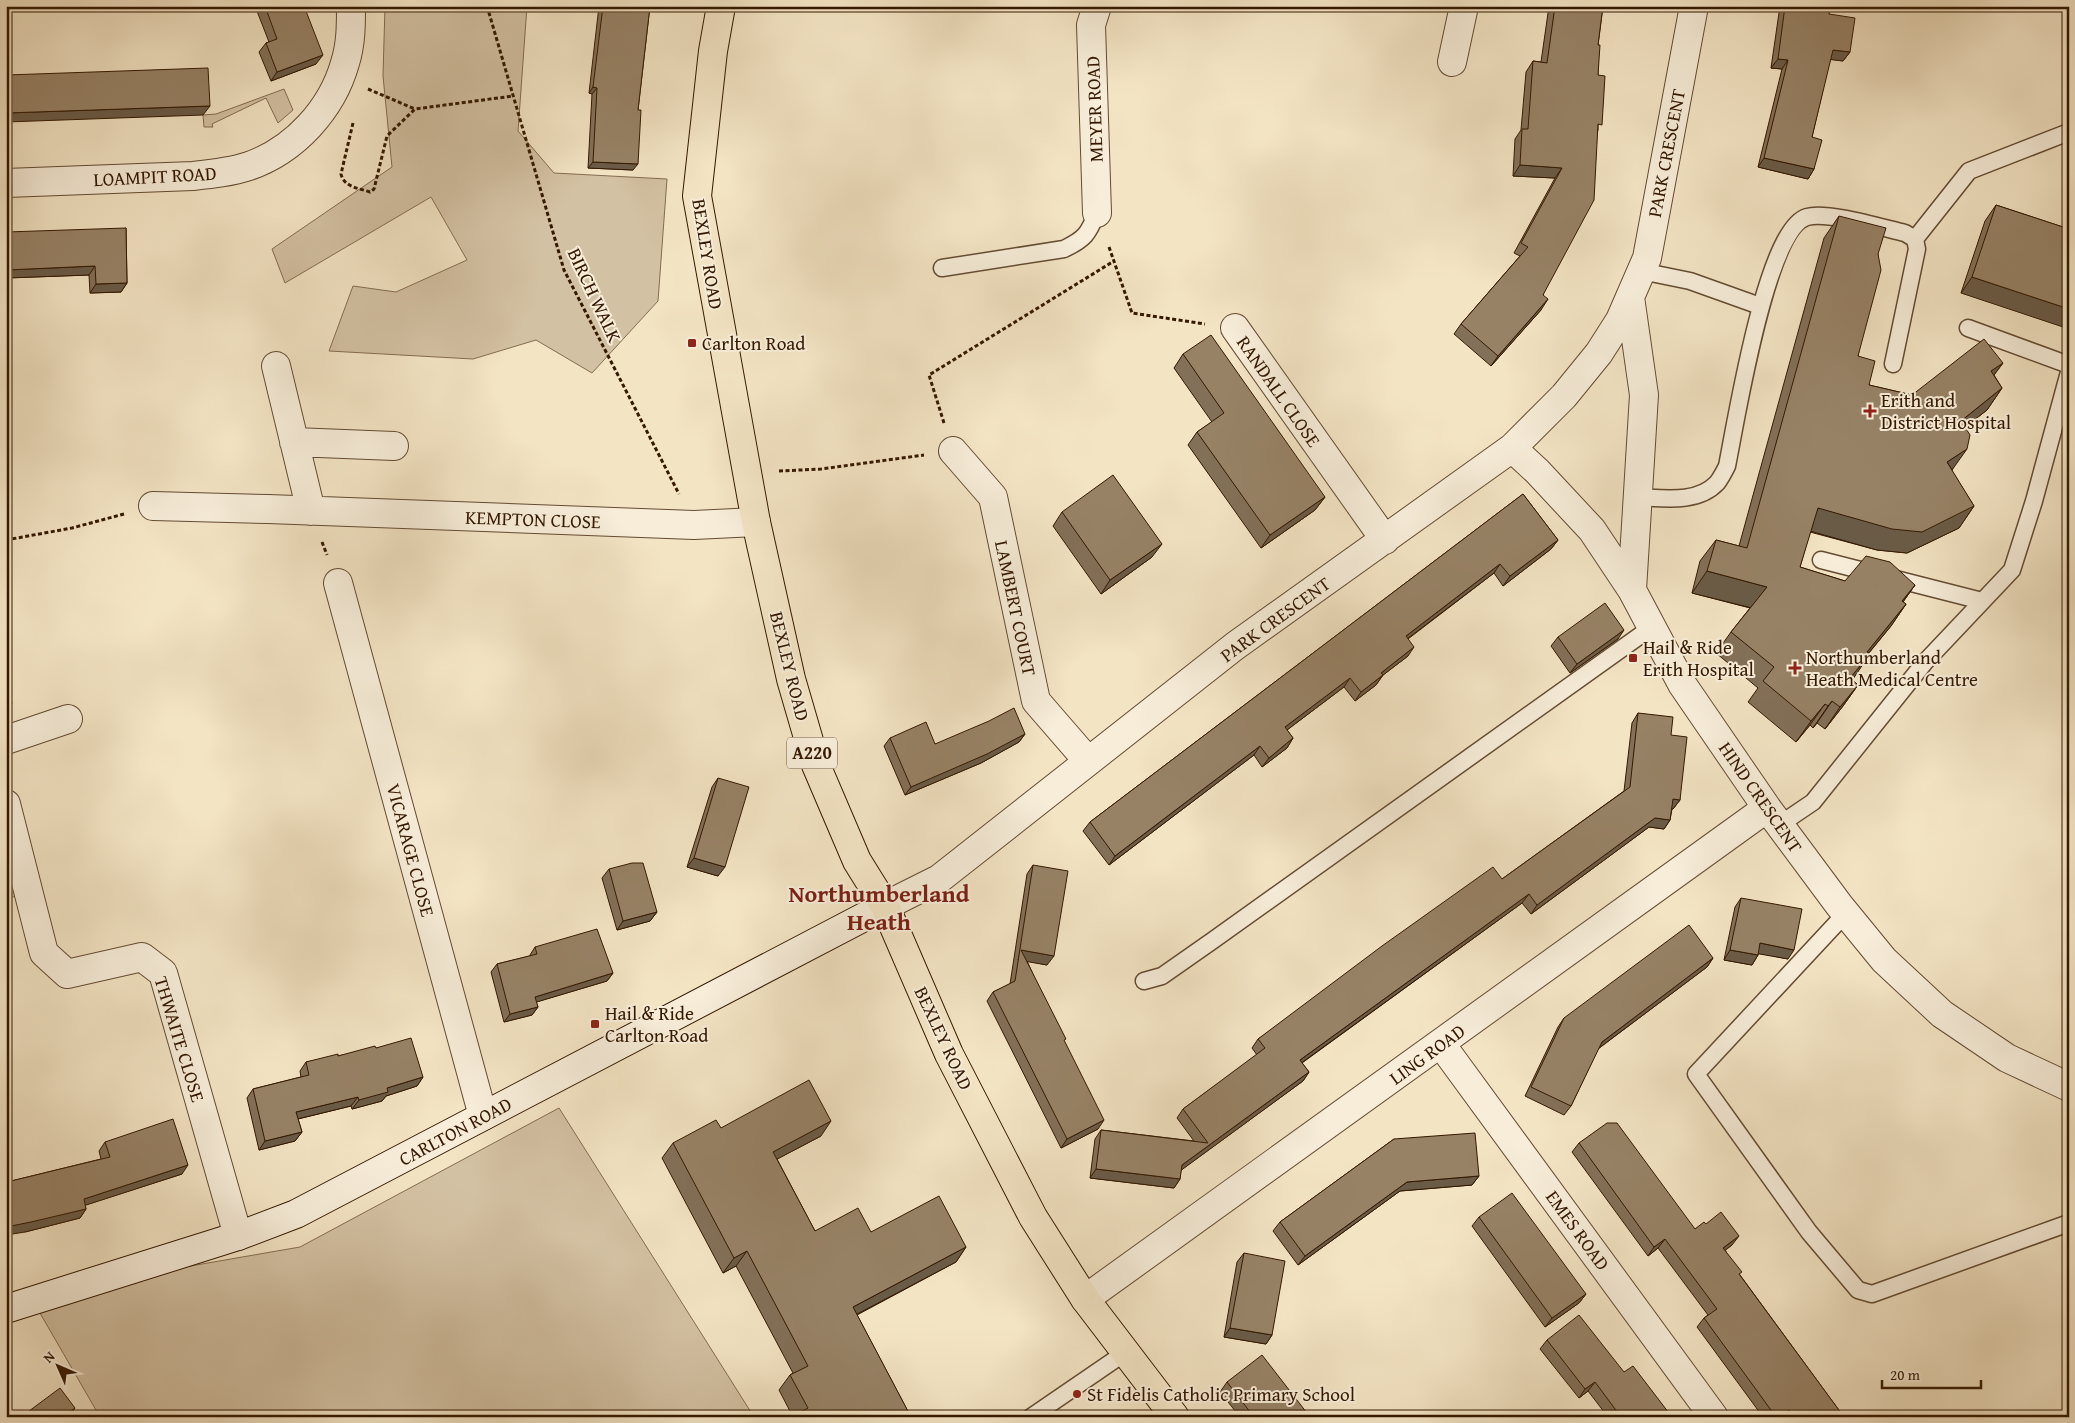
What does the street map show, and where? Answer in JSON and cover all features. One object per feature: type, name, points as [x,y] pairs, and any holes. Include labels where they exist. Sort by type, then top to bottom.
[{"type":"main road","name":"BEXLEY ROAD","points":[[722,6],[713,51],[697,196],[733,405],[748,472],[756,522],[791,679],[816,765],[857,861],[885,906],[949,1054],[1033,1216],[1085,1299],[1175,1417]]},
{"type":"street","name":"LOAMPIT ROAD","points":[[6,183],[193,176],[222,173],[250,166],[277,153],[300,136],[320,113],[334,92],[345,63],[351,34],[351,6]]},
{"type":"street","name":"MEYER ROAD","points":[[1097,6],[1091,25],[1097,213]]},
{"type":"street","points":[[1452,62],[1464,6]]},
{"type":"street","name":"PARK CRESCENT","points":[[885,906],[940,879],[1235,646],[1512,448],[1564,396],[1599,352],[1620,320],[1647,258],[1694,6]]},
{"type":"street","points":[[1630,297],[1644,395],[1632,590]]},
{"type":"street","name":"RANDALL CLOSE","points":[[1235,328],[1385,540]]},
{"type":"street","points":[[276,366],[311,512]]},
{"type":"street","points":[[294,442],[394,446]]},
{"type":"street","name":"HIND CRESCENT","points":[[1512,448],[1537,471],[1592,530],[1632,590],[1682,684],[1773,816],[1884,960],[1942,1014],[2007,1058],[2069,1087]]},
{"type":"street","name":"LAMBERT COURT","points":[[953,451],[993,497],[1036,701],[1088,761]]},
{"type":"street","name":"KEMPTON CLOSE","points":[[153,506],[694,524],[756,522]]},
{"type":"street","name":"VICARAGE CLOSE","points":[[338,583],[483,1116]]},
{"type":"street","points":[[6,740],[68,719]]},
{"type":"street","name":"THWAITE CLOSE","points":[[6,804],[44,953],[67,974],[142,957],[163,973],[238,1236]]},
{"type":"street","name":"LING ROAD","points":[[1085,1299],[1441,1044],[1773,816]]},
{"type":"street","name":"CARLTON ROAD","points":[[6,1308],[238,1236],[296,1214],[885,906]]},
{"type":"street","name":"EMES ROAD","points":[[1441,1044],[1714,1417]]},
{"type":"lane","points":[[1914,239],[1969,171],[2069,132]]},
{"type":"lane","points":[[942,268],[1064,249],[1082,240],[1089,232],[1097,213]]},
{"type":"lane","points":[[1638,497],[1668,498],[1697,496],[1709,490],[1718,482],[1727,466],[1760,306],[1776,258],[1798,220],[1809,216],[1825,216],[1905,233],[1914,239],[1916,249],[1893,364]]},
{"type":"lane","points":[[1641,271],[1690,281],[1760,306]]},
{"type":"lane","points":[[1968,328],[2069,365]]},
{"type":"lane","points":[[1773,816],[1812,802],[1925,662],[2012,570],[2034,501],[2069,372]]},
{"type":"lane","points":[[1821,560],[1982,601]]},
{"type":"lane","points":[[1144,981],[1162,976],[1198,951],[1652,627]]},
{"type":"lane","points":[[1846,913],[1696,1074],[1809,1232],[1858,1290],[1872,1294],[2069,1223]]},
{"type":"lane","points":[[1031,1417],[1126,1352]]},
{"type":"path","name":"BIRCH WALK","points":[[487,6],[564,270],[694,524]]},
{"type":"path","points":[[340,77],[415,110],[513,96]]},
{"type":"path","points":[[355,114],[341,174],[342,180],[346,184],[370,192],[374,189],[387,136],[415,110]]},
{"type":"path","name":"RANDALL CLOSE","points":[[953,451],[929,375],[1114,261],[1132,313],[1235,328]]},
{"type":"path","points":[[748,472],[821,470],[953,451]]},
{"type":"path","points":[[6,540],[72,528],[153,506]]},
{"type":"path","points":[[311,512],[338,583]]},
{"type":"shaded area","points":[[385,6],[527,6],[518,131],[554,173],[667,179],[658,301],[592,373],[536,340],[473,359],[329,351],[353,286],[396,292],[467,260],[431,197],[285,283],[272,249],[392,167],[383,76]]},
{"type":"shaded area","points":[[284,89],[293,110],[278,123],[266,98],[212,124],[213,127],[204,127],[203,115],[216,114]]},
{"type":"shaded area","points":[[6,841],[22,893],[6,900]]},
{"type":"shaded area","points":[[559,1108],[754,1417],[100,1417],[29,1294],[300,1247]]},
{"type":"building","points":[[265,6],[304,6],[323,55],[277,72],[266,43],[277,39]]},
{"type":"building","points":[[603,6],[650,6],[638,110],[641,110],[638,164],[593,162],[597,88],[593,87]]},
{"type":"building","points":[[1555,6],[1603,6],[1598,45],[1600,45],[1598,75],[1605,76],[1602,125],[1598,124],[1594,200],[1543,295],[1548,299],[1498,356],[1461,324],[1528,247],[1521,243],[1562,168],[1520,165],[1522,129],[1528,129],[1533,61],[1547,63]]},
{"type":"building","points":[[1785,6],[1830,6],[1829,14],[1855,18],[1850,52],[1833,50],[1812,137],[1822,140],[1814,169],[1764,158],[1788,60],[1778,59]]},
{"type":"building","points":[[208,68],[210,106],[6,113],[6,75]]},
{"type":"building","points":[[1996,205],[2069,229],[2069,309],[1972,277]]},
{"type":"building","points":[[1839,216],[1886,228],[1878,254],[1881,270],[1858,356],[1875,361],[1869,385],[1912,395],[1984,339],[2003,363],[1991,371],[2002,388],[1961,421],[1970,435],[1967,449],[1947,462],[1974,506],[1922,532],[1892,529],[1818,508],[1800,567],[1845,581],[1866,556],[1890,562],[1915,585],[1902,601],[1906,604],[1867,652],[1870,654],[1850,678],[1858,685],[1840,707],[1832,701],[1828,706],[1825,704],[1811,721],[1763,681],[1774,667],[1731,632],[1767,587],[1707,571],[1716,540],[1747,548]]},
{"type":"building","points":[[126,228],[127,283],[96,284],[95,266],[6,270],[6,232]]},
{"type":"building","points":[[1211,335],[1325,497],[1270,535],[1197,432],[1224,413],[1183,354]]},
{"type":"building","points":[[1113,475],[1162,544],[1110,580],[1062,512]]},
{"type":"building","points":[[1523,494],[1558,540],[1510,576],[1500,564],[1406,636],[1414,647],[1381,673],[1383,675],[1361,692],[1350,678],[1285,727],[1293,738],[1269,758],[1260,746],[1115,856],[1090,822]]},
{"type":"building","points":[[1605,603],[1624,630],[1577,664],[1558,637]]},
{"type":"building","points":[[1014,708],[1025,734],[987,754],[911,787],[890,738],[926,722],[935,744]]},
{"type":"building","points":[[1638,713],[1673,717],[1671,735],[1687,737],[1680,800],[1673,799],[1670,820],[1655,818],[1537,905],[1529,894],[1300,1060],[1309,1072],[1182,1165],[1180,1179],[1096,1169],[1101,1130],[1208,1143],[1183,1109],[1265,1048],[1258,1039],[1382,946],[1493,867],[1502,879],[1630,787]]},
{"type":"building","points":[[718,778],[749,787],[725,867],[694,858]]},
{"type":"building","points":[[632,863],[643,863],[657,912],[623,921],[609,869]]},
{"type":"building","points":[[1033,865],[1068,871],[1054,956],[1021,950],[1104,1120],[1067,1139],[993,992],[1015,981]]},
{"type":"building","points":[[1741,898],[1802,909],[1794,950],[1760,943],[1758,955],[1730,950]]},
{"type":"building","points":[[1689,925],[1713,958],[1602,1042],[1571,1106],[1531,1087],[1564,1018]]},
{"type":"building","points":[[597,929],[613,973],[535,997],[538,1007],[510,1014],[497,964],[537,954],[535,947]]},
{"type":"building","points":[[411,1038],[423,1077],[387,1088],[388,1092],[359,1100],[358,1097],[296,1112],[302,1132],[265,1141],[253,1089],[309,1075],[306,1062],[375,1046],[376,1048]]},
{"type":"building","points":[[809,1080],[831,1121],[773,1152],[815,1231],[858,1208],[871,1232],[939,1196],[966,1247],[853,1307],[911,1417],[798,1417],[797,1414],[808,1408],[790,1375],[808,1366],[747,1251],[734,1258],[673,1143],[716,1120],[721,1128]]},
{"type":"building","points":[[173,1119],[188,1165],[84,1199],[86,1209],[6,1227],[6,1176],[7,1182],[110,1157],[105,1142]]},
{"type":"building","points":[[1607,1123],[1617,1123],[1695,1229],[1704,1222],[1706,1224],[1721,1212],[1739,1236],[1723,1248],[1742,1272],[1739,1274],[1844,1417],[1794,1417],[1789,1410],[1776,1417],[1704,1318],[1717,1309],[1665,1239],[1654,1247],[1579,1143]]},
{"type":"building","points":[[1475,1133],[1479,1176],[1407,1182],[1305,1256],[1280,1222],[1394,1139]]},
{"type":"building","points":[[1512,1193],[1586,1294],[1552,1318],[1479,1217]]},
{"type":"building","points":[[1244,1253],[1285,1261],[1272,1335],[1230,1328]]},
{"type":"building","points":[[1579,1315],[1624,1372],[1633,1366],[1672,1417],[1621,1417],[1595,1382],[1585,1389],[1547,1340]]},
{"type":"building","points":[[1262,1355],[1307,1413],[1303,1417],[1254,1417],[1227,1382]]},
{"type":"building","points":[[60,1388],[75,1408],[63,1417],[21,1417]]},
{"type":"place","name":"Carlton Road","points":[[692,343]]},
{"type":"place","name":"Erith and District Hospital","points":[[1870,411]]},
{"type":"place","name":"Hail & Ride Erith Hospital","points":[[1633,658]]},
{"type":"place","name":"Northumberland Heath Medical Centre","points":[[1795,668]]},
{"type":"place","name":"Hail & Ride Carlton Road","points":[[595,1024]]},
{"type":"place","name":"St Fidelis Catholic Primary School","points":[[1077,1394]]},
{"type":"district","name":"Northumberland Heath","points":[[879,908]]}]
